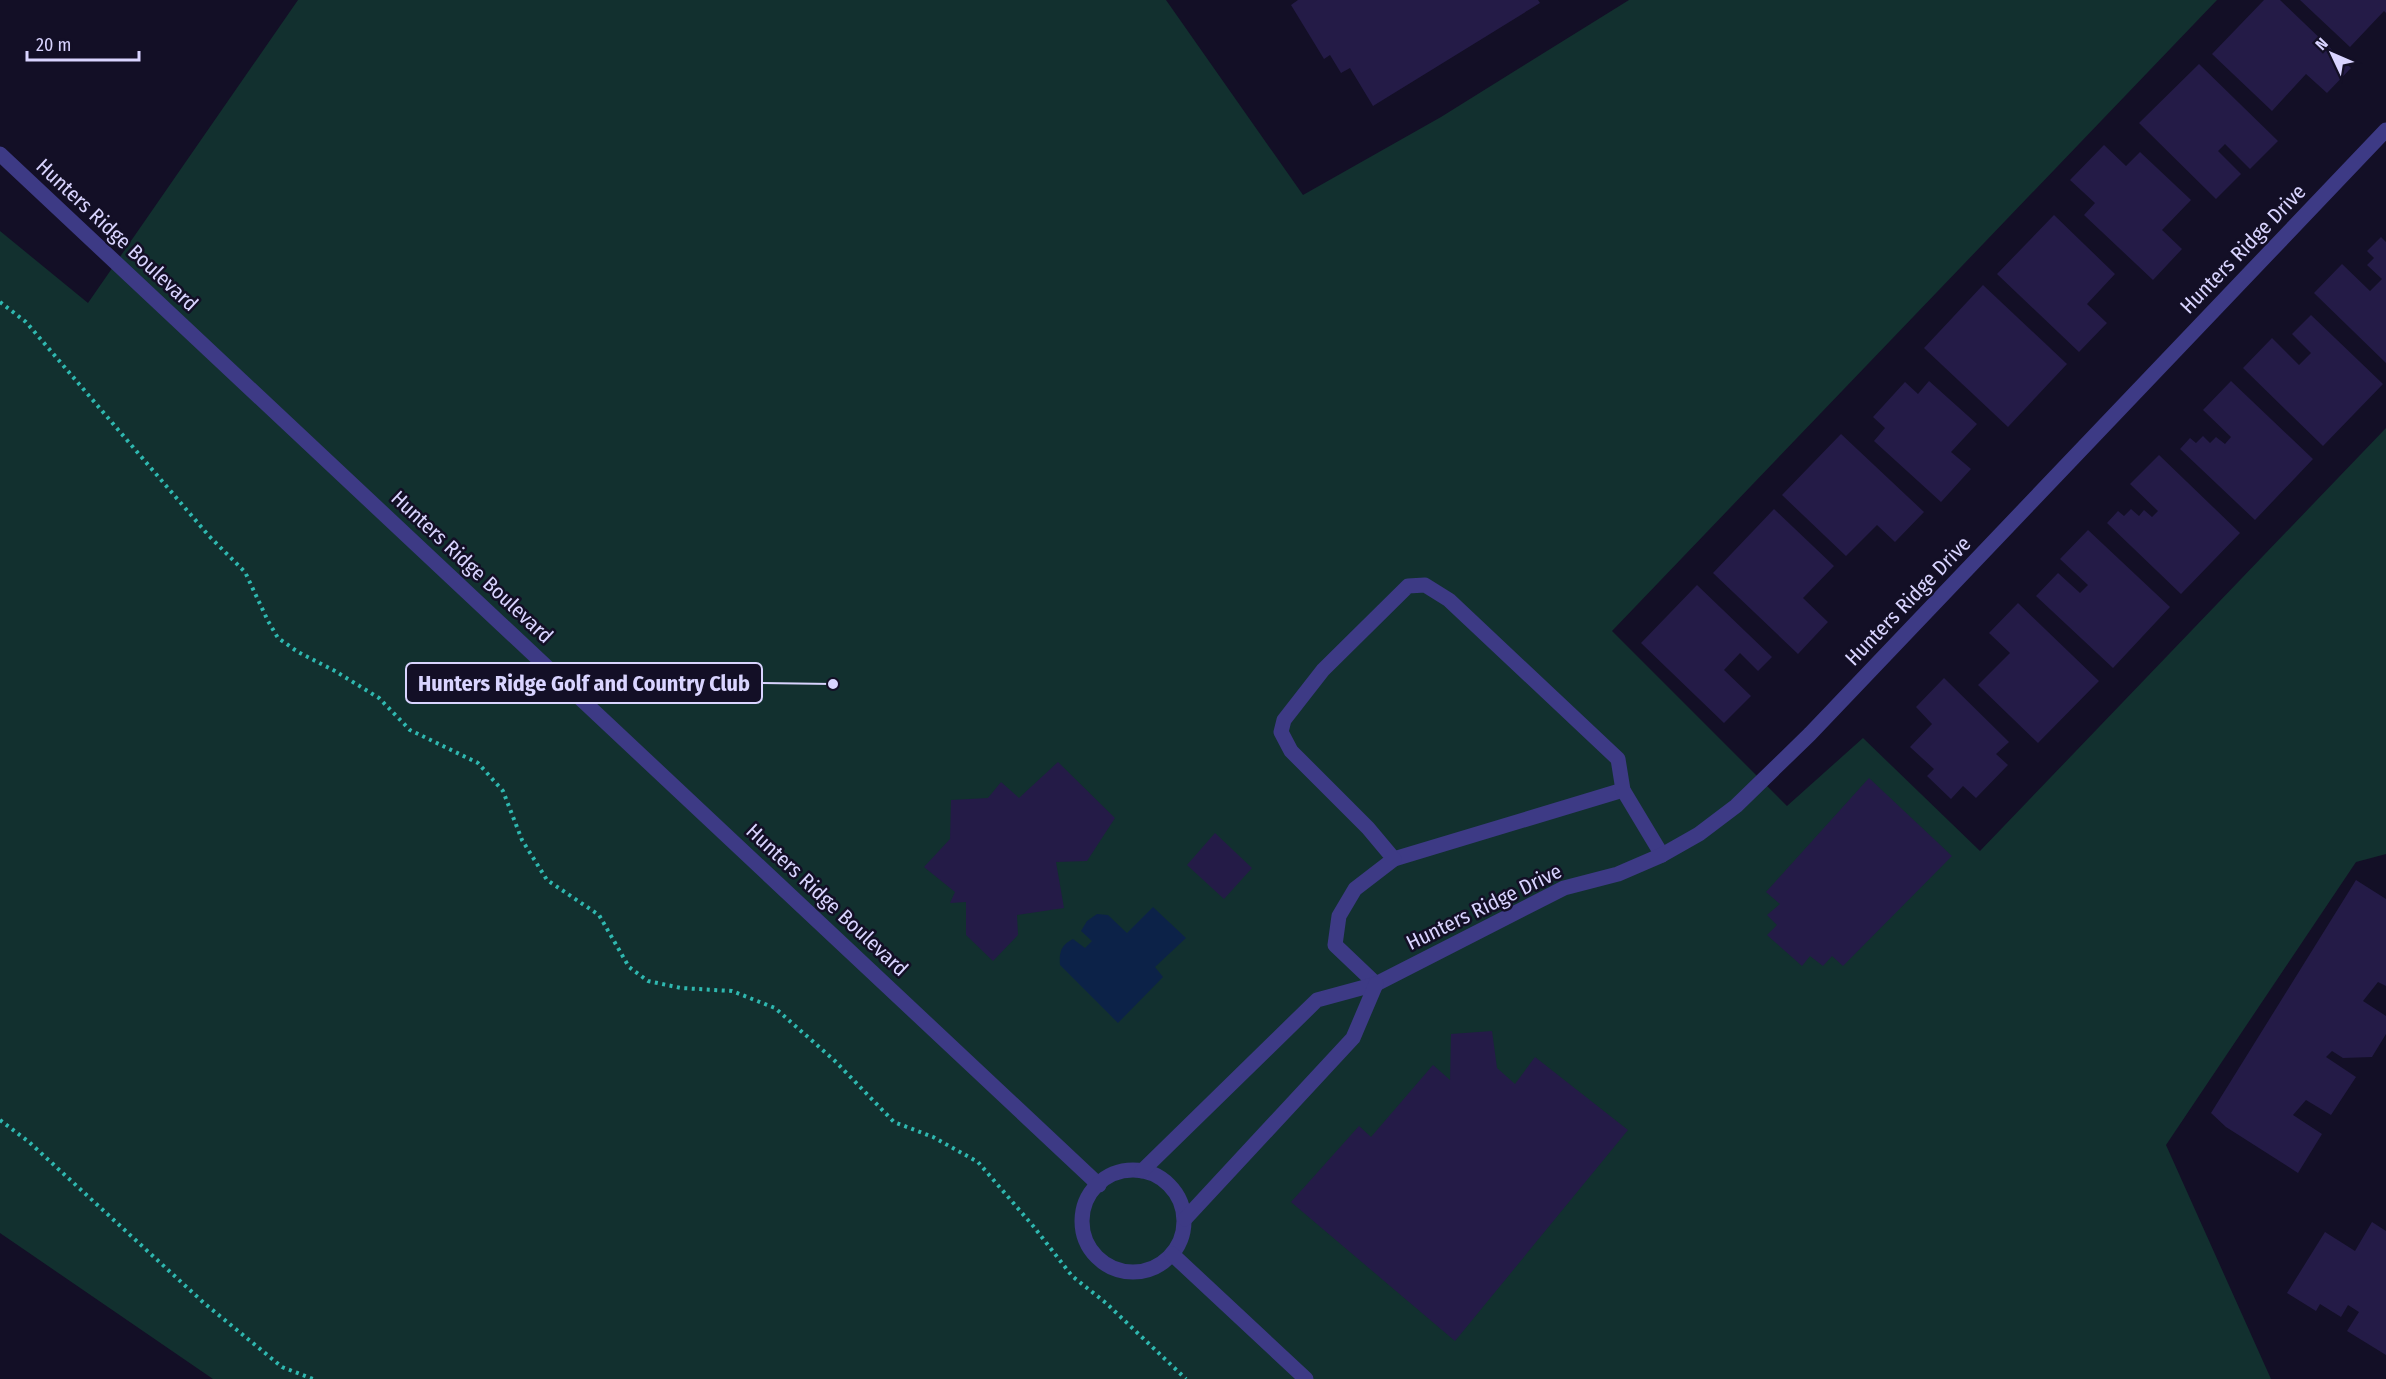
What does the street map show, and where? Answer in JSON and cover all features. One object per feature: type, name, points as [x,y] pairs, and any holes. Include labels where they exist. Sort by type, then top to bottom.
[{"type":"street","name":"Hunters Ridge Drive","points":[[1142,1171],[1317,1000],[1376,984],[1564,888],[1618,874],[1662,855],[1699,834],[1736,806],[1810,734],[2386,130]]},
{"type":"street","name":"Hunters Ridge Boulevard","points":[[0,154],[1099,1185]]},
{"type":"street","points":[[1394,859],[1368,828],[1291,751],[1281,732],[1284,720],[1323,670],[1408,586],[1425,585],[1449,600],[1618,759],[1623,790],[1662,855]]},
{"type":"street","points":[[1185,1219],[1353,1038],[1376,984],[1335,945],[1339,916],[1355,889],[1394,859],[1623,790]]},
{"type":"street","points":[[1125,1171],[1142,1171],[1158,1176],[1172,1187],[1181,1202],[1185,1219],[1183,1236],[1164,1263],[1149,1270],[1133,1273],[1117,1270],[1102,1263],[1091,1250],[1084,1236],[1082,1219],[1086,1203],[1108,1177],[1125,1171]]},
{"type":"street","points":[[1172,1254],[1306,1379]]},
{"type":"path","points":[[0,302],[26,322],[209,536],[245,572],[278,638],[298,652],[380,698],[410,730],[478,763],[503,791],[522,840],[547,880],[599,915],[629,967],[648,981],[681,988],[732,991],[775,1008],[835,1061],[894,1122],[933,1137],[978,1162],[1034,1227],[1072,1276],[1106,1303],[1186,1379]]},
{"type":"path","points":[[0,1120],[29,1142],[204,1303],[282,1366],[312,1379]]},
{"type":"green space","points":[[298,0],[1166,0],[1303,195],[1441,117],[1629,0],[2217,0],[1612,631],[1787,806],[1863,738],[1980,851],[2386,428],[2386,854],[2356,862],[2166,1145],[2271,1379],[213,1379],[0,1233],[0,231],[88,303]]},
{"type":"water","points":[[1153,907],[1186,938],[1155,967],[1163,977],[1118,1023],[1060,965],[1063,946],[1073,939],[1085,948],[1092,941],[1081,931],[1087,921],[1097,914],[1108,915],[1127,933]]},
{"type":"building","points":[[1298,0],[1538,0],[1540,3],[1373,106],[1350,68],[1341,73],[1330,55],[1324,59],[1291,5]]},
{"type":"building","points":[[2264,0],[2280,0],[2351,68],[2327,93],[2306,74],[2272,111],[2212,54]]},
{"type":"building","points":[[2300,0],[2386,0],[2386,13],[2384,11],[2350,47]]},
{"type":"building","points":[[2199,64],[2278,141],[2250,169],[2225,144],[2218,151],[2241,174],[2216,199],[2139,123]]},
{"type":"building","points":[[2104,145],[2126,166],[2140,152],[2191,200],[2162,230],[2182,249],[2153,280],[2084,215],[2095,203],[2070,180]]},
{"type":"building","points":[[2054,215],[2115,274],[2087,304],[2107,323],[2079,352],[1997,274]]},
{"type":"building","points":[[2381,237],[2386,242],[2386,363],[2314,293],[2342,264],[2370,291],[2382,279],[2367,265],[2374,258],[2367,251]]},
{"type":"building","points":[[1983,285],[2067,364],[2008,427],[1924,348]]},
{"type":"building","points":[[2311,315],[2383,384],[2323,446],[2243,368],[2272,338],[2299,365],[2311,353],[2292,334]]},
{"type":"building","points":[[1929,381],[1977,424],[1951,452],[1971,469],[1941,502],[1874,441],[1885,428],[1873,417],[1905,382],[1918,394]]},
{"type":"building","points":[[2231,381],[2313,459],[2255,520],[2180,449],[2190,438],[2196,443],[2203,436],[2210,443],[2216,437],[2225,444],[2231,437],[2203,410]]},
{"type":"building","points":[[1841,434],[1924,512],[1895,542],[1877,525],[1846,556],[1782,495]]},
{"type":"building","points":[[2159,455],[2240,533],[2181,594],[2107,523],[2118,511],[2124,516],[2131,509],[2139,516],[2144,510],[2152,517],[2158,511],[2130,484]]},
{"type":"building","points":[[1774,509],[1834,566],[1803,598],[1828,622],[1798,654],[1713,573]]},
{"type":"building","points":[[2088,530],[2170,607],[2113,668],[2036,596],[2058,573],[2080,593],[2088,585],[2060,559]]},
{"type":"building","points":[[1697,585],[1772,657],[1758,671],[1740,653],[1724,670],[1751,696],[1724,723],[1641,643]]},
{"type":"building","points":[[2018,603],[2099,681],[2038,743],[1978,685],[2010,653],[1989,633]]},
{"type":"building","points":[[1944,678],[2009,742],[1996,754],[2008,765],[1976,798],[1963,786],[1951,799],[1927,776],[1934,769],[1910,747],[1932,724],[1916,707]]},
{"type":"building","points":[[1058,762],[1115,818],[1087,861],[1056,862],[1064,908],[1017,915],[1018,935],[993,961],[966,935],[966,902],[950,903],[955,892],[924,867],[950,839],[951,800],[988,798],[1001,782],[1019,798]]},
{"type":"building","points":[[1869,778],[1952,856],[1843,966],[1832,956],[1823,966],[1810,956],[1802,966],[1767,935],[1777,925],[1767,915],[1780,904],[1766,892]]},
{"type":"building","points":[[1215,833],[1252,868],[1224,899],[1187,865]]},
{"type":"building","points":[[2356,880],[2386,899],[2386,986],[2378,982],[2363,1001],[2386,1016],[2386,1034],[2372,1057],[2343,1058],[2332,1051],[2326,1057],[2356,1077],[2331,1115],[2306,1100],[2293,1115],[2322,1134],[2298,1173],[2226,1127],[2211,1113]]},
{"type":"building","points":[[1492,1031],[1497,1068],[1515,1084],[1535,1057],[1628,1130],[1455,1341],[1291,1202],[1359,1126],[1371,1137],[1433,1065],[1450,1080],[1451,1034]]},
{"type":"building","points":[[2372,1222],[2386,1231],[2386,1355],[2347,1331],[2359,1312],[2348,1305],[2341,1317],[2320,1304],[2316,1311],[2287,1293],[2325,1232],[2355,1251]]},
{"type":"place","name":"Hunters Ridge Golf and Country Club","points":[[833,684]]}]
